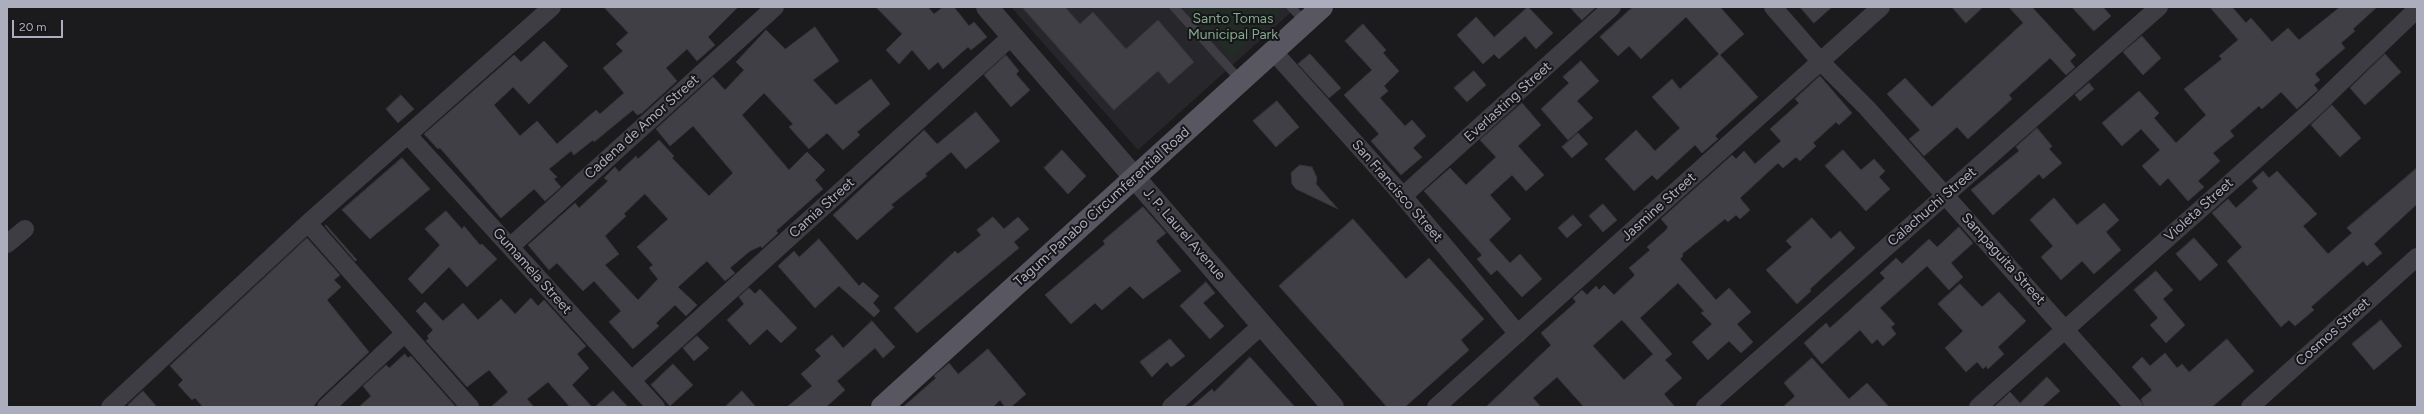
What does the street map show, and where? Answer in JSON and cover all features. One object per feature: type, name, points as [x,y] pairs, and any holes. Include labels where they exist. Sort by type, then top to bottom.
[{"type":"main road","name":"Tagum-Panabo Circumferential Road","points":[[882,407],[1273,51],[1298,15],[1322,7]]},
{"type":"street","points":[[110,407],[308,223],[552,7]]},
{"type":"street","name":"Cadena de Amor Street","points":[[510,247],[775,7]]},
{"type":"street","name":"J. P. Laurel Avenue","points":[[987,7],[1135,176],[1333,407]]},
{"type":"street","name":"Everlasting Street","points":[[1403,196],[1612,7]]},
{"type":"street","name":"Sampaguita Street","points":[[1773,7],[1821,62],[1867,108],[1944,196],[2066,328],[2134,407]]},
{"type":"street","name":"Jasmine Street","points":[[1436,407],[1881,7]]},
{"type":"street","name":"Calachuchi Street","points":[[1705,407],[2159,7]]},
{"type":"street","name":"Violeta Street","points":[[1978,407],[2312,110],[2417,9]]},
{"type":"street","name":"Camia Street","points":[[632,380],[1012,36]]},
{"type":"street","name":"San Francisco Street","points":[[1273,51],[1403,196],[1518,334]]},
{"type":"street","name":"Gumamela Street","points":[[408,135],[656,407]]},
{"type":"street","points":[[308,223],[404,334],[470,407]]},
{"type":"street","points":[[7,244],[25,229]]},
{"type":"street","name":"Cosmos Street","points":[[2250,407],[2417,257]]},
{"type":"street","points":[[1171,407],[1262,325]]},
{"type":"street","points":[[326,407],[404,334]]},
{"type":"lane","points":[[1174,7],[1241,80]]},
{"type":"shaded area","points":[[1011,7],[1297,7],[1138,150]]},
{"type":"green space","name":"Santo Tomas Municipal Park","points":[[1186,7],[1279,7],[1283,11],[1232,57]]},
{"type":"building","points":[[604,7],[738,7],[708,37],[715,45],[697,61],[687,49],[666,68],[677,81],[642,113],[637,115],[633,110],[594,142],[593,140],[574,155],[571,151],[549,169],[557,177],[554,179],[561,187],[545,201],[534,189],[501,218],[440,148],[438,149],[424,134],[514,55],[521,62],[544,41],[568,66],[529,104],[513,87],[494,105],[520,136],[537,121],[557,144],[596,110],[600,114],[624,93],[603,68],[623,51],[616,44],[628,33]]},
{"type":"building","points":[[876,7],[928,7],[934,14],[943,7],[954,7],[969,26],[974,22],[987,37],[971,50],[968,47],[943,69],[938,62],[929,70],[912,50],[899,64],[886,50],[902,34]]},
{"type":"building","points":[[1022,7],[1065,7],[1080,24],[1093,12],[1126,49],[1158,20],[1194,62],[1169,84],[1158,71],[1114,110]]},
{"type":"building","points":[[1528,7],[1553,33],[1536,49],[1525,36],[1499,59],[1494,54],[1483,64],[1457,35],[1476,17],[1494,37]]},
{"type":"building","points":[[1570,7],[1596,7],[1582,20]]},
{"type":"building","points":[[1633,7],[1720,7],[1744,34],[1720,55],[1758,97],[1715,136],[1718,139],[1702,153],[1695,145],[1657,180],[1652,175],[1634,191],[1605,159],[1636,130],[1655,151],[1680,128],[1652,97],[1672,79],[1680,89],[1719,54],[1686,17],[1641,59],[1629,46],[1618,56],[1600,37]]},
{"type":"building","points":[[1800,7],[1832,7],[1814,23]]},
{"type":"building","points":[[1952,7],[1983,7],[1966,23]]},
{"type":"building","points":[[2009,7],[2032,7],[2076,55],[2070,61],[2075,67],[2066,75],[2050,58],[2009,95],[2012,99],[1968,139],[1957,127],[1924,156],[1909,139],[1920,130],[1887,94],[1905,78],[1932,107],[2023,23]]},
{"type":"building","points":[[2072,7],[2103,7],[2111,16],[2094,31]]},
{"type":"building","points":[[2210,7],[2232,7],[2246,23],[2251,18],[2272,42],[2288,28],[2299,40],[2340,7],[2377,7],[2353,29],[2355,31],[2341,43],[2345,48],[2315,74],[2320,80],[2314,85],[2318,90],[2297,109],[2281,92],[2262,109],[2259,106],[2230,131],[2234,136],[2213,153],[2220,161],[2198,181],[2204,187],[2188,201],[2168,178],[2160,186],[2142,166],[2160,150],[2141,129],[2122,146],[2102,123],[2139,91],[2159,113],[2154,118],[2176,143],[2206,115],[2184,89],[2222,59],[2219,56],[2238,40]]},
{"type":"building","points":[[1363,24],[1386,50],[1383,53],[1399,71],[1384,86],[1388,91],[1380,98],[1405,126],[1412,120],[1426,136],[1413,148],[1422,157],[1401,175],[1371,141],[1379,134],[1344,95],[1372,70],[1345,41]]},
{"type":"building","points":[[815,27],[839,61],[813,80],[836,105],[871,79],[890,104],[857,132],[860,135],[843,150],[827,133],[809,149],[789,127],[793,124],[764,93],[742,115],[789,170],[807,152],[825,170],[815,180],[823,189],[776,231],[778,233],[762,248],[761,246],[750,251],[730,268],[735,273],[725,281],[707,261],[678,287],[697,305],[686,316],[675,305],[656,323],[659,326],[633,349],[609,322],[621,311],[594,281],[583,291],[557,263],[549,270],[528,245],[575,203],[579,208],[608,181],[604,178],[615,167],[619,172],[636,156],[638,159],[659,140],[674,156],[672,158],[709,196],[733,173],[693,126],[670,146],[656,129],[713,77],[725,90],[744,70],[736,62],[766,30],[785,49]],"holes":[[[645,194],[668,219],[637,247],[653,265],[649,268],[658,279],[638,300],[605,265],[619,254],[605,236],[626,216],[624,214]]]},
{"type":"building","points":[[2142,36],[2161,58],[2143,75],[2123,52]]},
{"type":"building","points":[[1310,54],[1341,88],[1329,98],[1298,64]]},
{"type":"building","points":[[2385,54],[2401,72],[2365,105],[2350,88]]},
{"type":"building","points":[[1006,55],[1019,71],[1016,74],[1030,90],[1011,107],[984,75]]},
{"type":"building","points":[[1581,61],[1599,81],[1577,101],[1593,118],[1568,140],[1541,109],[1569,83],[1563,77]]},
{"type":"building","points":[[1474,71],[1486,85],[1467,102],[1454,88]]},
{"type":"building","points":[[1820,76],[1852,113],[1839,125],[1836,122],[1813,143],[1816,146],[1800,161],[1796,157],[1783,168],[1778,163],[1740,198],[1750,210],[1740,219],[1736,215],[1728,222],[1725,219],[1682,254],[1683,256],[1680,259],[1716,300],[1729,288],[1751,312],[1737,324],[1753,342],[1741,353],[1729,341],[1708,360],[1692,342],[1712,324],[1701,313],[1704,311],[1678,283],[1640,318],[1672,354],[1665,360],[1682,378],[1664,394],[1675,407],[1584,407],[1557,377],[1533,398],[1541,407],[1486,407],[1551,345],[1541,333],[1576,302],[1573,298],[1582,290],[1587,295],[1596,286],[1599,290],[1604,285],[1614,295],[1635,275],[1629,268],[1650,250],[1647,247],[1668,227],[1661,219],[1732,155],[1736,159],[1744,151],[1755,164],[1781,141],[1770,129],[1799,103],[1795,99]],"holes":[[[1622,320],[1653,354],[1624,380],[1593,346]]]},
{"type":"building","points":[[2089,83],[2094,89],[2080,101],[2075,95]]},
{"type":"building","points":[[401,95],[414,109],[398,123],[386,109]]},
{"type":"building","points":[[1277,101],[1299,127],[1276,147],[1253,121]]},
{"type":"building","points":[[1522,103],[1541,125],[1518,146],[1544,175],[1526,191],[1512,175],[1490,195],[1511,219],[1489,240],[1510,263],[1520,254],[1542,279],[1522,297],[1497,270],[1491,275],[1477,259],[1482,255],[1424,191],[1450,168],[1466,185],[1496,157],[1480,140]]},
{"type":"building","points":[[2332,105],[2361,138],[2340,157],[2311,125]]},
{"type":"building","points":[[976,112],[1000,141],[966,169],[951,152],[925,174],[927,176],[891,205],[894,207],[857,240],[833,215],[924,130],[937,144]]},
{"type":"building","points":[[2037,128],[2052,146],[2049,149],[2062,163],[2043,179],[2039,174],[1993,215],[1971,190],[2019,151],[2016,147]]},
{"type":"building","points":[[1578,133],[1588,144],[1572,158],[1562,147]]},
{"type":"building","points":[[1062,150],[1086,176],[1068,194],[1044,168]]},
{"type":"building","points":[[1843,150],[1861,170],[1874,159],[1885,171],[1879,177],[1890,189],[1866,211],[1825,166]]},
{"type":"building","points":[[402,158],[430,189],[370,239],[342,210]]},
{"type":"building","points":[[1300,165],[1312,167],[1317,178],[1316,184],[1338,209],[1296,189],[1292,184],[1291,173]]},
{"type":"building","points":[[2417,168],[2417,204],[2374,244],[2382,253],[2367,266],[2363,261],[2311,307],[2314,310],[2295,326],[2289,320],[2281,327],[2227,261],[2242,247],[2212,213],[2228,199],[2236,208],[2258,188],[2252,181],[2263,171],[2269,178],[2277,171],[2317,214],[2303,226],[2328,254],[2352,233],[2347,228]]},
{"type":"building","points":[[2054,198],[2077,225],[2104,203],[2119,220],[2106,232],[2121,250],[2094,274],[2082,261],[2061,280],[2041,257],[2053,246],[2030,220]]},
{"type":"building","points":[[1603,204],[1617,220],[1603,232],[1589,216]]},
{"type":"building","points":[[1143,207],[1166,233],[1156,241],[1181,271],[1143,299],[1130,286],[1102,310],[1095,303],[1071,324],[1045,295],[1105,244],[1103,241]]},
{"type":"building","points":[[446,211],[462,229],[464,226],[480,245],[482,244],[497,259],[467,287],[449,267],[422,294],[408,279],[440,245],[425,229]]},
{"type":"building","points":[[1573,215],[1582,225],[1567,238],[1558,228]]},
{"type":"building","points":[[993,217],[1004,229],[1018,217],[1029,229],[1014,242],[1019,248],[917,333],[894,308],[955,251],[958,254],[981,235],[977,230]]},
{"type":"building","points":[[1812,218],[1831,239],[1840,231],[1855,248],[1810,289],[1811,291],[1797,304],[1766,270],[1792,247],[1786,241]]},
{"type":"building","points":[[1353,219],[1406,279],[1429,258],[1484,319],[1461,340],[1469,350],[1405,407],[1387,407],[1279,286]]},
{"type":"building","points":[[326,225],[357,260],[355,261],[325,226]]},
{"type":"building","points":[[1959,227],[1973,243],[1951,263],[1963,277],[1949,290],[1927,266],[1880,308],[1895,324],[1891,327],[1896,334],[1883,346],[1877,339],[1872,344],[1860,330],[1822,364],[1804,343],[1826,323],[1830,328],[1885,278],[1880,273],[1896,258],[1902,264],[1929,239],[1937,247]]},
{"type":"building","points":[[307,238],[340,275],[334,280],[341,287],[327,300],[369,352],[319,399],[313,407],[203,407],[195,398],[192,400],[178,385],[183,380],[170,366]]},
{"type":"building","points":[[2194,238],[2218,265],[2200,281],[2176,254]]},
{"type":"building","points":[[819,239],[859,286],[863,282],[879,296],[873,303],[880,311],[874,317],[839,286],[815,308],[778,266],[794,251],[799,257]]},
{"type":"building","points":[[2156,271],[2173,290],[2163,299],[2185,325],[2166,343],[2150,325],[2158,318],[2134,290]]},
{"type":"building","points":[[1206,282],[1215,293],[1203,303],[1224,326],[1210,339],[1180,306]]},
{"type":"building","points":[[1960,284],[1982,307],[1999,292],[2026,321],[1998,347],[2004,354],[1988,369],[1986,366],[1983,369],[1977,362],[1966,372],[1945,348],[1963,331],[1938,304]]},
{"type":"building","points":[[749,288],[755,294],[760,289],[797,328],[781,343],[767,329],[750,345],[727,320],[744,304],[739,297]]},
{"type":"building","points":[[531,298],[538,306],[544,300],[586,346],[577,354],[589,368],[572,385],[592,407],[570,407],[548,382],[527,399],[534,407],[491,407],[508,392],[489,370],[467,387],[426,341],[429,338],[427,336],[433,330],[416,311],[425,302],[443,321],[463,303],[478,320],[501,299],[515,314]]},
{"type":"building","points":[[2381,320],[2402,346],[2374,370],[2352,344]]},
{"type":"building","points":[[872,321],[895,347],[883,358],[875,348],[837,381],[845,390],[826,407],[787,407],[812,386],[801,374],[821,356],[815,350],[832,335],[843,348]]},
{"type":"building","points":[[697,336],[709,348],[694,361],[683,348]]},
{"type":"building","points":[[1170,339],[1185,356],[1171,367],[1167,362],[1152,377],[1140,362]]},
{"type":"building","points":[[2227,339],[2254,371],[2212,407],[2144,407],[2141,399],[2152,390],[2132,367],[2142,357],[2150,366],[2165,353],[2177,368],[2182,364],[2189,372]]},
{"type":"building","points":[[988,349],[1026,394],[1011,407],[1005,407],[1000,400],[993,407],[903,407],[936,378],[934,376],[949,363],[958,374]]},
{"type":"building","points":[[405,354],[408,358],[411,356],[456,407],[359,407],[371,396],[363,386],[386,365],[389,368]]},
{"type":"building","points":[[1250,357],[1295,407],[1191,407],[1212,389],[1214,392]]},
{"type":"building","points":[[1812,358],[1849,399],[1867,383],[1889,407],[1783,407],[1795,396],[1784,383]]},
{"type":"building","points":[[673,364],[693,385],[670,406],[651,385]]},
{"type":"building","points":[[2047,377],[2060,391],[2042,407],[1994,407],[2010,392],[2020,403]]},
{"type":"building","points":[[143,391],[157,407],[130,407],[128,405]]},
{"type":"building","points":[[613,391],[628,407],[595,407]]},
{"type":"building","points":[[742,391],[756,407],[725,407]]}]
